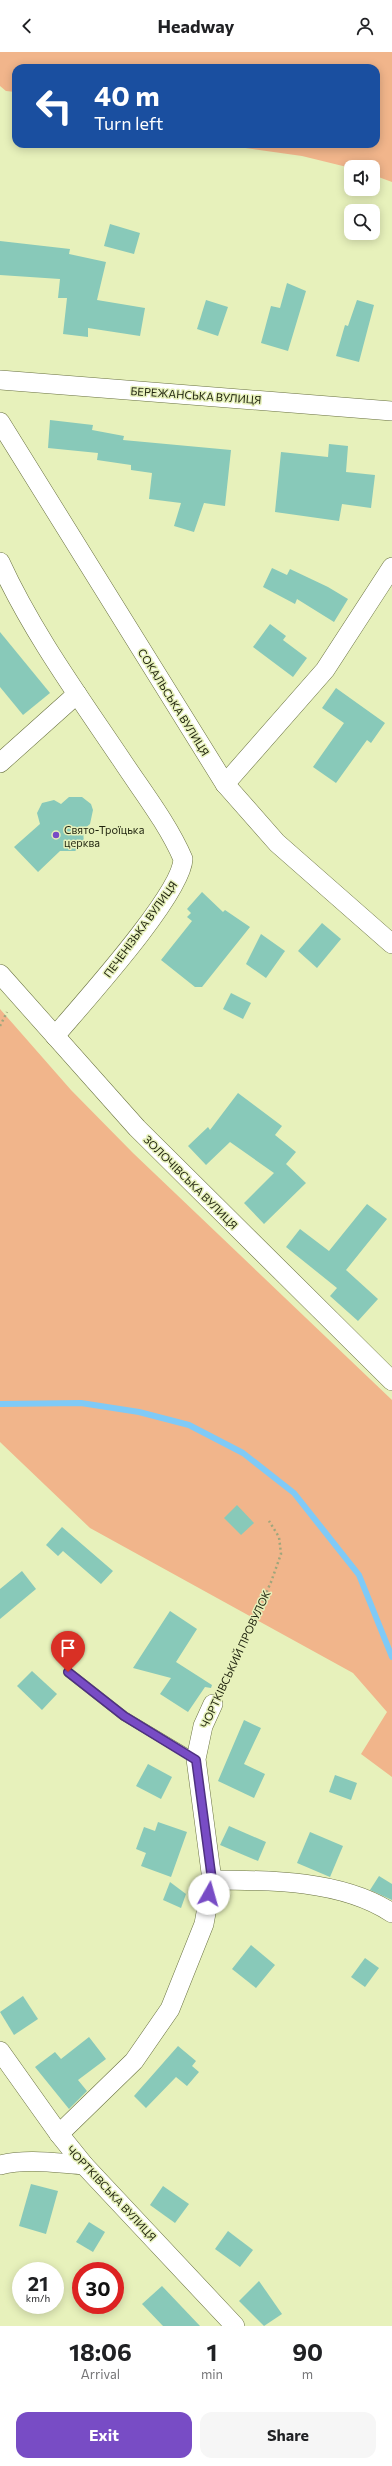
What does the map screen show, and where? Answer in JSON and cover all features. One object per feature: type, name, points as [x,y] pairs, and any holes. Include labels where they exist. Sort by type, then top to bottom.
[{"type":"street","name":"БЕРЕЖАНСЬКА ВУЛИЦЯ","points":[[0,380],[392,411]]},
{"type":"street","name":"СОКАЛЬСЬКА ВУЛИЦЯ","points":[[0,422],[225,784],[276,843],[392,944]]},
{"type":"street","name":"ПЕЧЕНІЗЬКА ВУЛИЦЯ","points":[[0,562],[16,596],[77,694],[178,848],[183,859],[183,867],[176,881],[123,956],[55,1036]]},
{"type":"street","points":[[225,784],[324,670],[392,567]]},
{"type":"street","points":[[0,763],[77,694]]},
{"type":"street","name":"ЗОЛОЧІВСЬКА ВУЛИЦЯ","points":[[0,974],[137,1128],[392,1381]]},
{"type":"street","name":"ЧОРТКІВСЬКИЙ ПРОВУЛОК","points":[[58,2134],[134,2061],[170,2009],[204,1924],[212,1880],[196,1760],[203,1726],[213,1704]]},
{"type":"street","points":[[212,1880],[266,1880],[324,1886],[382,1907],[392,1913]]},
{"type":"street","name":"ЧОРТКІВСЬКА ВУЛИЦЯ","points":[[0,2051],[58,2134],[84,2165],[235,2326]]},
{"type":"street","points":[[0,2165],[12,2162],[42,2162],[84,2165]]},
{"type":"lane","points":[[68,1672],[124,1716],[196,1760]]},
{"type":"path","name":"ЧОРТКІВСЬКИЙ ПРОВУЛОК","points":[[213,1704],[228,1679],[280,1554],[279,1537],[269,1521]]},
{"type":"shaded area","points":[[0,52],[392,52],[392,182],[380,178],[380,160],[344,160],[344,166],[302,156],[245,148],[380,148],[380,64],[12,64],[12,92],[6,91],[0,86]]},
{"type":"shaded area","points":[[0,1009],[71,1090],[133,1153],[392,1400],[392,1777],[361,1754],[387,1712],[353,1673],[90,1528],[0,1442]]},
{"type":"building","points":[[110,224],[140,233],[134,254],[104,246]]},
{"type":"building","points":[[0,241],[70,249],[69,254],[106,262],[97,300],[145,308],[140,336],[88,328],[88,337],[63,334],[67,298],[58,298],[60,279],[0,275]]},
{"type":"building","points":[[287,283],[306,291],[288,351],[261,343],[271,306],[280,308]]},
{"type":"building","points":[[206,300],[228,307],[218,336],[197,329]]},
{"type":"building","points":[[357,300],[374,305],[359,362],[336,356],[345,325],[348,326]]},
{"type":"building","points":[[50,420],[93,425],[92,430],[124,436],[123,440],[231,450],[225,506],[204,503],[194,532],[174,526],[181,503],[149,499],[152,473],[131,470],[131,465],[97,460],[98,453],[48,448]]},
{"type":"building","points":[[329,444],[348,446],[346,472],[375,475],[371,508],[342,504],[339,521],[275,512],[281,452],[328,457]]},
{"type":"building","points":[[272,568],[287,575],[290,569],[328,587],[348,599],[334,622],[297,599],[295,604],[263,587]]},
{"type":"building","points":[[270,624],[286,636],[283,640],[307,658],[293,677],[253,647]]},
{"type":"building","points":[[0,632],[50,693],[23,715],[0,687]]},
{"type":"building","points":[[336,688],[385,723],[371,743],[367,740],[336,783],[313,767],[344,723],[322,708]]},
{"type":"building","name":"Свято-Троїцька церква","points":[[69,797],[82,797],[91,804],[93,810],[90,824],[83,830],[84,844],[75,851],[60,851],[38,872],[14,847],[40,824],[37,813],[42,803],[54,800],[61,804]]},
{"type":"building","points":[[202,892],[223,912],[225,910],[250,927],[202,987],[195,987],[161,960],[192,921],[187,917],[191,913],[187,909]]},
{"type":"building","points":[[322,923],[341,939],[317,968],[298,951]]},
{"type":"building","points":[[261,934],[285,951],[266,978],[246,964]]},
{"type":"building","points":[[231,993],[251,1003],[243,1019],[223,1009]]},
{"type":"building","points":[[238,1093],[282,1126],[275,1135],[296,1152],[286,1164],[306,1183],[264,1224],[244,1203],[274,1173],[230,1142],[206,1165],[188,1146],[208,1127],[210,1130]]},
{"type":"building","points":[[367,1204],[387,1219],[346,1270],[378,1299],[358,1321],[330,1296],[337,1288],[286,1247],[300,1229],[329,1251]]},
{"type":"building","points":[[237,1505],[254,1523],[241,1535],[224,1518]]},
{"type":"building","points":[[62,1527],[113,1571],[101,1584],[63,1551],[58,1556],[46,1545]]},
{"type":"building","points":[[22,1571],[36,1589],[0,1619],[0,1589]]},
{"type":"building","points":[[170,1611],[197,1629],[176,1662],[212,1685],[211,1688],[205,1687],[188,1712],[160,1694],[171,1678],[133,1668]]},
{"type":"building","points":[[32,1671],[57,1694],[42,1710],[17,1686]]},
{"type":"building","points":[[244,1720],[261,1728],[244,1764],[265,1774],[254,1798],[218,1781]]},
{"type":"building","points":[[148,1764],[172,1777],[161,1799],[136,1786]]},
{"type":"building","points":[[335,1775],[357,1783],[351,1800],[329,1792]]},
{"type":"building","points":[[158,1822],[187,1832],[171,1877],[141,1866],[146,1853],[136,1849],[144,1827],[155,1831]]},
{"type":"building","points":[[229,1826],[266,1842],[258,1861],[220,1845]]},
{"type":"building","points":[[310,1832],[343,1846],[330,1877],[297,1863]]},
{"type":"building","points":[[379,1876],[392,1884],[392,1900],[370,1890]]},
{"type":"building","points":[[170,1882],[186,1894],[181,1908],[163,1900]]},
{"type":"building","points":[[251,1945],[275,1965],[256,1988],[232,1969]]},
{"type":"building","points":[[365,1958],[379,1968],[365,1987],[351,1977]]},
{"type":"building","points":[[23,1996],[38,2019],[14,2035],[0,2012]]},
{"type":"building","points":[[89,2037],[106,2059],[78,2080],[87,2091],[69,2109],[35,2067],[55,2052],[61,2059]]},
{"type":"building","points":[[178,2046],[196,2061],[192,2066],[199,2072],[187,2086],[176,2077],[146,2108],[134,2096]]},
{"type":"building","points":[[31,2184],[58,2191],[46,2234],[19,2226]]},
{"type":"building","points":[[163,2186],[189,2204],[175,2223],[150,2205]]},
{"type":"building","points":[[89,2222],[105,2232],[93,2252],[76,2242]]},
{"type":"building","points":[[228,2231],[253,2250],[240,2267],[215,2249]]},
{"type":"building","points":[[259,2281],[282,2314],[264,2326],[239,2301]]},
{"type":"building","points":[[162,2286],[200,2326],[163,2326],[142,2304]]},
{"type":"waterway","points":[[0,1404],[81,1403],[139,1412],[189,1425],[243,1453],[294,1493],[359,1575],[392,1657]]},
{"type":"place","name":"Свято-Троїцька церква","points":[[56,835]]},
{"type":"route","points":[[68,1672],[124,1716],[196,1760],[212,1880],[209,1894]]}]
